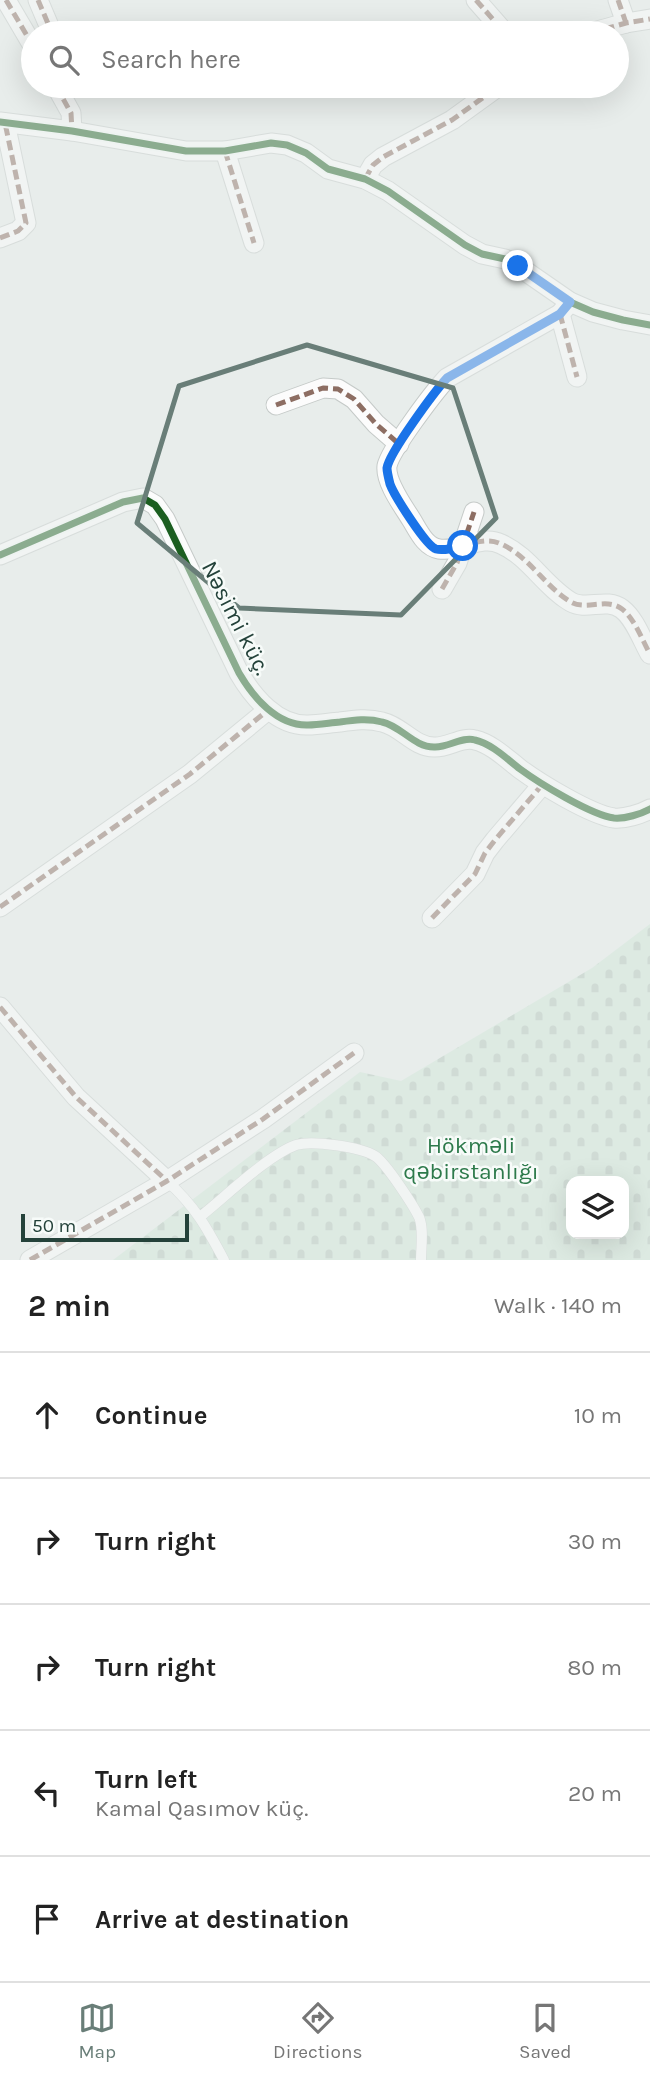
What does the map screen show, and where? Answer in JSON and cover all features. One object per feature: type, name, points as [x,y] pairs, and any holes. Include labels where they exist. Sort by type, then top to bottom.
[{"type":"street","points":[[38,0],[47,21]]},
{"type":"street","points":[[476,0],[494,21]]},
{"type":"street","points":[[618,0],[625,21]]},
{"type":"street","points":[[8,1],[21,24]]},
{"type":"street","points":[[629,22],[650,19]]},
{"type":"street","points":[[63,98],[71,113],[72,131]]},
{"type":"street","points":[[365,179],[373,165],[383,157],[452,120],[482,98]]},
{"type":"street","points":[[0,238],[18,231],[26,223],[3,122],[186,150],[225,151],[271,143],[288,145],[306,153],[328,169],[365,179],[404,201],[465,246],[518,266],[565,308],[650,325]]},
{"type":"street","points":[[225,151],[254,243]]},
{"type":"street","points":[[565,308],[577,377]]},
{"type":"street","points":[[565,308],[447,378],[399,444],[387,466],[390,484],[425,542],[436,549],[451,549],[486,540],[499,543],[509,548],[557,593],[574,604],[589,606],[609,603],[619,607],[628,614],[650,654]]},
{"type":"street","points":[[276,405],[323,388],[338,389],[354,399],[376,424],[399,444]]},
{"type":"street","name":"Nəsimi küç.","points":[[0,555],[123,502],[143,498],[155,505],[165,519],[239,673],[248,689],[268,710],[288,722],[306,726],[369,719],[386,722],[430,748],[475,739],[498,752],[542,785],[612,818],[649,812]]},
{"type":"street","points":[[442,589],[457,562],[474,512]]},
{"type":"street","points":[[0,907],[190,774],[268,710]]},
{"type":"street","points":[[432,918],[475,874],[485,853],[542,785]]},
{"type":"street","points":[[0,1007],[76,1097],[167,1181]]},
{"type":"street","points":[[30,1260],[167,1181],[263,1119],[354,1053]]},
{"type":"lane","points":[[201,1216],[275,1157],[296,1145],[314,1142],[366,1152],[377,1157],[391,1174],[421,1219],[421,1260]]},
{"type":"lane","points":[[167,1181],[201,1216],[224,1260]]},
{"type":"highlighted area","points":[[307,345],[453,388],[496,518],[401,615],[239,608],[137,523],[179,386]]},
{"type":"green space","name":"Hökməli qəbirstanlığı","points":[[650,924],[650,1260],[113,1260],[360,1072],[401,1081],[592,968]]},
{"type":"marked path","points":[[6,0],[21,26]]},
{"type":"marked path","points":[[38,0],[47,21]]},
{"type":"marked path","points":[[476,0],[494,21]]},
{"type":"marked path","points":[[618,0],[625,21]]},
{"type":"marked path","points":[[629,22],[650,19]]},
{"type":"marked path","points":[[63,98],[71,113],[72,131]]},
{"type":"marked path","points":[[365,179],[373,165],[383,157],[452,120],[482,98]]},
{"type":"marked path","points":[[0,238],[18,231],[26,223],[5,123]]},
{"type":"marked path","points":[[225,151],[254,243]]},
{"type":"marked path","points":[[570,302],[560,314],[447,378],[396,447],[387,472],[399,501],[422,537],[434,548],[455,548],[486,541],[501,544],[520,556],[571,602],[583,605],[610,604],[622,609],[634,624],[650,654]]},
{"type":"marked path","points":[[560,314],[577,377]]},
{"type":"marked path","points":[[276,405],[323,388],[338,389],[354,399],[376,424],[399,444]]},
{"type":"marked path","points":[[442,589],[457,563],[474,512]]},
{"type":"marked path","points":[[0,907],[190,774],[268,710]]},
{"type":"marked path","points":[[432,918],[475,874],[485,853],[542,785]]},
{"type":"marked path","points":[[0,1007],[76,1097],[167,1181]]},
{"type":"marked path","points":[[30,1260],[167,1181],[263,1119],[354,1053]]},
{"type":"cycle path","points":[[0,122],[72,131],[186,151],[225,151],[271,143],[287,145],[306,153],[328,169],[365,179],[388,191],[465,245],[482,254],[505,259],[518,266],[570,302],[593,312],[650,325]]},
{"type":"cycle path","points":[[0,555],[123,502],[143,498],[155,505],[165,519],[239,673],[251,691],[276,715],[286,721],[308,725],[356,720],[377,721],[389,724],[420,744],[434,747],[475,740],[493,748],[552,790],[604,816],[633,816],[650,809]]},
{"type":"route","points":[[463,546],[436,549],[425,542],[390,484],[387,466],[399,444],[447,378],[560,314],[570,302],[518,266]]}]
